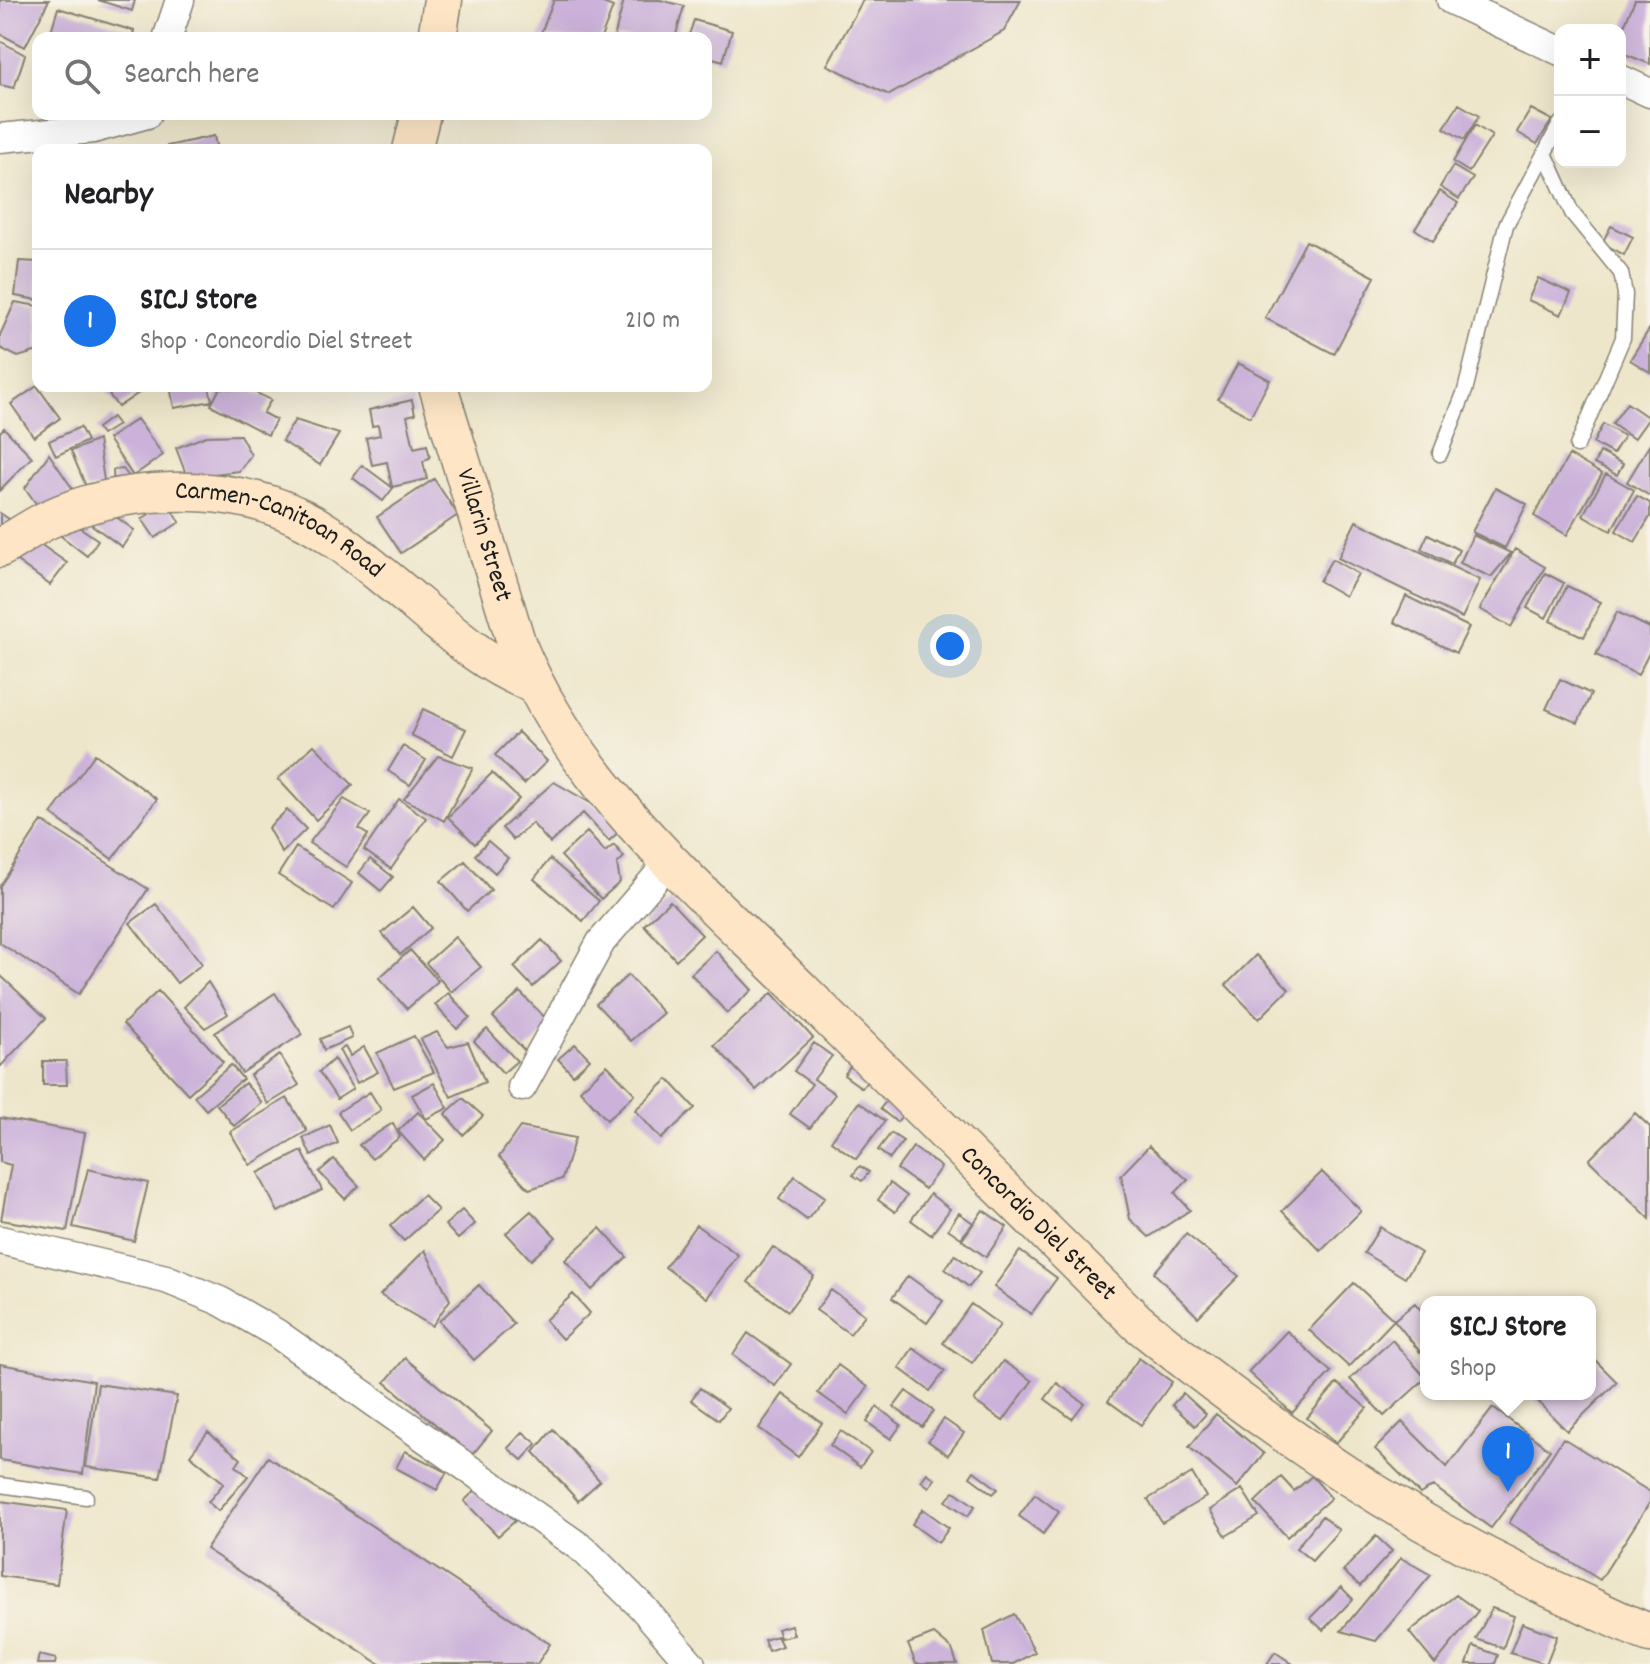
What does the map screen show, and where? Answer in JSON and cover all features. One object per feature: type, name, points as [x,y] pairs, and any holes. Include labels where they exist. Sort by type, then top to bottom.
[{"type":"main road","points":[[438,32],[443,0]]},
{"type":"main road","points":[[414,144],[420,120]]},
{"type":"main road","name":"Villarin Street","points":[[440,392],[517,645],[533,683]]},
{"type":"main road","name":"Carmen-Canitoan Road","points":[[0,548],[47,520],[87,506],[131,496],[226,494],[264,501],[299,516],[490,662],[533,683]]},
{"type":"main road","name":"Concordio Diel Street","points":[[533,683],[558,728],[586,766],[670,861],[1137,1322],[1213,1384],[1426,1526],[1514,1572],[1650,1633]]},
{"type":"street","points":[[169,32],[180,0]]},
{"type":"street","points":[[1451,0],[1554,48]]},
{"type":"street","points":[[1626,82],[1650,93]]},
{"type":"street","points":[[0,138],[93,129],[125,120]]},
{"type":"street","points":[[522,1087],[601,942],[670,861]]},
{"type":"street","points":[[0,1240],[166,1279],[220,1301],[276,1333],[584,1550],[642,1607],[691,1664]]},
{"type":"lane","points":[[1440,454],[1465,391],[1506,225],[1554,136]]},
{"type":"lane","points":[[1545,153],[1572,213],[1621,273],[1625,294],[1623,338],[1577,446]]},
{"type":"lane","points":[[0,1485],[86,1497]]},
{"type":"building","points":[[0,0],[49,0],[25,47],[0,34]]},
{"type":"building","points":[[98,0],[135,0],[132,11]]},
{"type":"building","points":[[554,0],[596,0],[613,7],[603,32],[541,32]]},
{"type":"building","points":[[624,0],[660,0],[684,6],[677,32],[616,32]]},
{"type":"building","points":[[863,0],[1021,0],[1004,31],[889,95],[827,65]]},
{"type":"building","points":[[1635,0],[1650,0],[1650,64],[1626,54],[1625,24]]},
{"type":"building","points":[[58,8],[134,31],[134,32],[51,32]]},
{"type":"building","points":[[694,20],[732,31],[723,61],[712,58],[712,32],[690,32]]},
{"type":"building","points":[[0,41],[25,55],[14,88],[0,85]]},
{"type":"building","points":[[1459,104],[1479,116],[1464,140],[1444,128]]},
{"type":"building","points":[[1531,109],[1552,120],[1537,144],[1517,132]]},
{"type":"building","points":[[1475,125],[1492,136],[1469,172],[1453,162]]},
{"type":"building","points":[[214,136],[216,144],[176,144]]},
{"type":"building","points":[[1453,166],[1473,178],[1459,199],[1440,187]]},
{"type":"building","points":[[1440,191],[1458,203],[1433,241],[1415,229]]},
{"type":"building","points":[[1611,226],[1633,237],[1624,255],[1602,243]]},
{"type":"building","points":[[1306,241],[1375,277],[1334,354],[1265,318]]},
{"type":"building","points":[[19,261],[32,262],[32,299],[15,296]]},
{"type":"building","points":[[1538,278],[1571,293],[1561,315],[1528,300]]},
{"type":"building","points":[[15,302],[32,305],[32,353],[18,357],[0,348],[0,335]]},
{"type":"building","points":[[1650,328],[1650,372],[1630,360]]},
{"type":"building","points":[[1238,363],[1270,380],[1250,417],[1218,399]]},
{"type":"building","points":[[32,389],[32,392],[41,392],[60,418],[34,437],[11,404]]},
{"type":"building","points":[[107,392],[140,392],[118,407]]},
{"type":"building","points":[[171,392],[210,392],[212,401],[174,408]]},
{"type":"building","points":[[218,392],[254,392],[271,400],[263,413],[276,420],[268,435],[211,405]]},
{"type":"building","points":[[412,400],[415,414],[407,416],[414,448],[427,445],[430,457],[423,462],[427,479],[392,487],[387,462],[372,465],[366,438],[380,435],[378,425],[372,426],[369,410]]},
{"type":"building","points":[[1627,403],[1649,418],[1634,439],[1612,424]]},
{"type":"building","points":[[112,417],[118,425],[102,435],[97,428]]},
{"type":"building","points":[[137,419],[163,455],[133,476],[108,439]]},
{"type":"building","points":[[295,420],[339,434],[320,465],[282,441]]},
{"type":"building","points":[[1603,424],[1624,436],[1613,454],[1593,443]]},
{"type":"building","points":[[80,427],[87,441],[56,456],[49,441]]},
{"type":"building","points":[[4,428],[32,457],[0,490],[0,432]]},
{"type":"building","points":[[240,435],[251,455],[239,471],[187,477],[176,448],[206,436]]},
{"type":"building","points":[[98,440],[105,487],[87,489],[71,451]]},
{"type":"building","points":[[1650,444],[1650,496],[1627,482]]},
{"type":"building","points":[[1600,452],[1623,464],[1617,475],[1594,464]]},
{"type":"building","points":[[49,454],[74,491],[42,512],[25,488]]},
{"type":"building","points":[[1569,455],[1602,474],[1567,535],[1534,516]]},
{"type":"building","points":[[362,465],[393,488],[383,501],[353,478]]},
{"type":"building","points":[[123,469],[138,488],[114,490],[113,470]]},
{"type":"building","points":[[1606,474],[1634,490],[1611,531],[1583,515]]},
{"type":"building","points":[[434,479],[458,515],[401,553],[377,517]]},
{"type":"building","points":[[1495,488],[1527,504],[1505,548],[1472,532]]},
{"type":"building","points":[[1637,496],[1650,503],[1650,517],[1635,542],[1616,531]]},
{"type":"building","points":[[166,502],[180,522],[155,538],[142,519]]},
{"type":"building","points":[[104,508],[134,530],[122,547],[92,525]]},
{"type":"building","points":[[0,513],[9,519],[0,531]]},
{"type":"building","points":[[1356,521],[1480,580],[1462,618],[1338,558]]},
{"type":"building","points":[[72,522],[98,540],[87,556],[61,536]]},
{"type":"building","points":[[1428,534],[1459,550],[1452,564],[1421,549]]},
{"type":"building","points":[[1473,535],[1511,553],[1491,577],[1460,563]]},
{"type":"building","points":[[33,539],[67,563],[50,585],[17,561]]},
{"type":"building","points":[[1515,549],[1545,567],[1511,627],[1480,609]]},
{"type":"building","points":[[1332,559],[1358,574],[1345,596],[1319,581]]},
{"type":"building","points":[[1545,573],[1564,583],[1546,618],[1527,608]]},
{"type":"building","points":[[1567,586],[1601,602],[1584,637],[1550,621]]},
{"type":"building","points":[[1406,596],[1469,627],[1456,653],[1394,622]]},
{"type":"building","points":[[1617,612],[1650,628],[1650,651],[1638,675],[1596,655]]},
{"type":"building","points":[[1560,679],[1591,694],[1578,723],[1546,709]]},
{"type":"building","points":[[423,709],[466,729],[453,756],[411,735]]},
{"type":"building","points":[[518,732],[547,761],[524,784],[495,755]]},
{"type":"building","points":[[314,745],[353,785],[316,820],[278,779]]},
{"type":"building","points":[[403,746],[426,760],[410,785],[388,771]]},
{"type":"building","points":[[95,754],[157,799],[112,859],[51,814]]},
{"type":"building","points":[[438,756],[473,768],[444,821],[404,799]]},
{"type":"building","points":[[492,773],[519,799],[475,844],[448,817]]},
{"type":"building","points":[[554,782],[627,824],[609,841],[583,813],[550,843],[532,823],[513,840],[502,828]]},
{"type":"building","points":[[344,799],[370,814],[359,829],[368,835],[346,867],[309,843]]},
{"type":"building","points":[[399,799],[426,818],[391,869],[364,850]]},
{"type":"building","points":[[287,810],[306,829],[282,853],[268,828]]},
{"type":"building","points":[[42,821],[148,889],[79,994],[0,943],[0,886]]},
{"type":"building","points":[[587,832],[605,852],[614,845],[624,857],[617,864],[620,882],[601,899],[561,856]]},
{"type":"building","points":[[488,841],[508,858],[495,873],[475,855]]},
{"type":"building","points":[[296,847],[352,883],[334,910],[278,875]]},
{"type":"building","points":[[370,859],[393,877],[381,891],[359,873]]},
{"type":"building","points":[[550,859],[599,901],[583,921],[534,879]]},
{"type":"building","points":[[465,861],[491,890],[467,911],[441,881]]},
{"type":"building","points":[[670,901],[702,935],[676,960],[644,925]]},
{"type":"building","points":[[156,904],[202,964],[177,983],[130,923]]},
{"type":"building","points":[[413,907],[431,928],[400,955],[382,933]]},
{"type":"building","points":[[455,937],[481,967],[451,992],[426,963]]},
{"type":"building","points":[[542,940],[561,961],[533,987],[514,967]]},
{"type":"building","points":[[410,950],[438,981],[407,1009],[379,978]]},
{"type":"building","points":[[716,951],[752,990],[727,1013],[691,974]]},
{"type":"building","points":[[1256,955],[1289,989],[1259,1019],[1226,985]]},
{"type":"building","points":[[0,975],[46,1018],[0,1067]]},
{"type":"building","points":[[628,975],[663,1013],[631,1041],[596,1004]]},
{"type":"building","points":[[208,982],[228,1014],[205,1028],[184,1007]]},
{"type":"building","points":[[158,991],[223,1062],[188,1094],[123,1024]]},
{"type":"building","points":[[520,992],[553,1026],[525,1051],[493,1017]]},
{"type":"building","points":[[275,993],[302,1034],[242,1073],[215,1033]]},
{"type":"building","points":[[448,993],[470,1017],[457,1029],[435,1005]]},
{"type":"building","points":[[772,993],[813,1038],[756,1090],[714,1045]]},
{"type":"building","points":[[348,1027],[352,1038],[324,1050],[320,1039]]},
{"type":"building","points":[[487,1029],[517,1061],[503,1073],[474,1041]]},
{"type":"building","points":[[437,1032],[448,1047],[468,1042],[485,1082],[451,1097],[421,1039]]},
{"type":"building","points":[[414,1036],[434,1072],[394,1088],[377,1053]]},
{"type":"building","points":[[814,1043],[832,1056],[814,1079],[835,1094],[810,1128],[790,1114],[812,1084],[794,1071]]},
{"type":"building","points":[[575,1044],[590,1059],[573,1075],[558,1059]]},
{"type":"building","points":[[345,1047],[350,1056],[364,1047],[378,1072],[357,1083],[339,1050]]},
{"type":"building","points":[[280,1055],[299,1085],[268,1104],[250,1075]]},
{"type":"building","points":[[334,1059],[353,1089],[337,1099],[319,1072]]},
{"type":"building","points":[[43,1061],[66,1061],[67,1085],[43,1085]]},
{"type":"building","points":[[854,1061],[872,1074],[862,1088],[844,1075]]},
{"type":"building","points":[[231,1065],[243,1079],[206,1110],[194,1096]]},
{"type":"building","points":[[607,1065],[635,1094],[607,1120],[580,1090]]},
{"type":"building","points":[[668,1079],[695,1108],[661,1139],[635,1110]]},
{"type":"building","points":[[245,1083],[262,1103],[234,1126],[217,1105]]},
{"type":"building","points":[[434,1083],[448,1108],[426,1119],[412,1095]]},
{"type":"building","points":[[370,1092],[381,1110],[350,1130],[338,1112]]},
{"type":"building","points":[[890,1096],[907,1109],[897,1122],[880,1109]]},
{"type":"building","points":[[287,1098],[307,1131],[250,1165],[230,1132]]},
{"type":"building","points":[[463,1098],[483,1116],[463,1135],[445,1114]]},
{"type":"building","points":[[859,1102],[885,1121],[856,1159],[831,1141]]},
{"type":"building","points":[[418,1112],[445,1140],[424,1160],[398,1131]]},
{"type":"building","points":[[1635,1113],[1650,1127],[1650,1219],[1589,1160]]},
{"type":"building","points":[[0,1118],[85,1133],[67,1231],[1,1220],[11,1165],[0,1162]]},
{"type":"building","points":[[393,1123],[400,1137],[372,1159],[359,1145]]},
{"type":"building","points":[[330,1125],[338,1143],[311,1156],[303,1138]]},
{"type":"building","points":[[520,1127],[575,1138],[562,1179],[529,1189],[499,1157]]},
{"type":"building","points":[[891,1133],[903,1141],[890,1159],[878,1150]]},
{"type":"building","points":[[1149,1146],[1188,1180],[1175,1193],[1190,1210],[1149,1237],[1130,1219],[1121,1175]]},
{"type":"building","points":[[913,1147],[941,1167],[925,1189],[897,1169]]},
{"type":"building","points":[[302,1151],[322,1190],[278,1212],[258,1173]]},
{"type":"building","points":[[334,1159],[359,1186],[345,1199],[319,1172]]},
{"type":"building","points":[[860,1166],[869,1172],[862,1181],[853,1175]]},
{"type":"building","points":[[88,1169],[148,1183],[134,1241],[73,1227]]},
{"type":"building","points":[[1322,1172],[1361,1211],[1321,1251],[1282,1211]]},
{"type":"building","points":[[795,1176],[825,1197],[807,1220],[779,1199]]},
{"type":"building","points":[[890,1183],[907,1196],[895,1212],[878,1200]]},
{"type":"building","points":[[930,1194],[950,1209],[931,1235],[911,1220]]},
{"type":"building","points":[[423,1195],[438,1210],[404,1241],[390,1226]]},
{"type":"building","points":[[462,1210],[475,1224],[458,1239],[445,1225]]},
{"type":"building","points":[[983,1210],[1007,1227],[986,1257],[962,1240]]},
{"type":"building","points":[[531,1211],[556,1237],[531,1260],[506,1233]]},
{"type":"building","points":[[959,1213],[973,1223],[961,1238],[948,1229]]},
{"type":"building","points":[[696,1225],[738,1255],[707,1298],[665,1267]]},
{"type":"building","points":[[1380,1227],[1421,1253],[1405,1278],[1364,1253]]},
{"type":"building","points":[[600,1228],[627,1257],[592,1290],[565,1260]]},
{"type":"building","points":[[1186,1234],[1239,1276],[1198,1317],[1154,1273]]},
{"type":"building","points":[[773,1247],[814,1276],[788,1311],[748,1282]]},
{"type":"building","points":[[425,1250],[450,1300],[432,1326],[380,1295]]},
{"type":"building","points":[[1020,1251],[1057,1278],[1031,1314],[994,1287]]},
{"type":"building","points":[[955,1255],[980,1273],[969,1287],[945,1269]]},
{"type":"building","points":[[908,1276],[943,1301],[927,1323],[892,1298]]},
{"type":"building","points":[[1354,1283],[1394,1320],[1349,1367],[1309,1330]]},
{"type":"building","points":[[479,1285],[514,1324],[474,1360],[439,1321]]},
{"type":"building","points":[[831,1290],[865,1315],[850,1334],[816,1310]]},
{"type":"building","points":[[573,1294],[590,1313],[562,1339],[545,1320]]},
{"type":"building","points":[[1415,1303],[1420,1309],[1420,1352],[1394,1320]]},
{"type":"building","points":[[971,1304],[1000,1325],[972,1363],[943,1343]]},
{"type":"building","points":[[1287,1331],[1331,1372],[1292,1413],[1248,1372]]},
{"type":"building","points":[[748,1333],[791,1364],[775,1386],[733,1355]]},
{"type":"building","points":[[1392,1340],[1420,1371],[1420,1383],[1384,1416],[1350,1379]]},
{"type":"building","points":[[913,1348],[945,1371],[930,1391],[899,1368]]},
{"type":"building","points":[[405,1358],[492,1431],[472,1455],[385,1382]]},
{"type":"building","points":[[1139,1358],[1172,1382],[1141,1425],[1108,1401]]},
{"type":"building","points":[[1003,1361],[1032,1381],[1003,1421],[974,1401]]},
{"type":"building","points":[[1596,1361],[1617,1382],[1567,1431],[1536,1400],[1596,1400]]},
{"type":"building","points":[[0,1364],[94,1381],[83,1474],[0,1460]]},
{"type":"building","points":[[838,1365],[868,1387],[848,1414],[818,1393]]},
{"type":"building","points":[[1057,1383],[1084,1403],[1072,1419],[1045,1399]]},
{"type":"building","points":[[1337,1383],[1367,1408],[1336,1443],[1307,1418]]},
{"type":"building","points":[[98,1384],[177,1396],[160,1478],[86,1467]]},
{"type":"building","points":[[700,1388],[728,1408],[719,1420],[691,1400]]},
{"type":"building","points":[[906,1391],[934,1411],[922,1427],[894,1407]]},
{"type":"building","points":[[1183,1393],[1206,1414],[1195,1426],[1172,1405]]},
{"type":"building","points":[[783,1394],[822,1423],[798,1457],[759,1428]]},
{"type":"building","points":[[877,1407],[901,1425],[891,1439],[867,1422]]},
{"type":"building","points":[[1493,1408],[1550,1450],[1491,1528],[1433,1486],[1420,1494],[1375,1449],[1402,1422],[1447,1467]]},
{"type":"building","points":[[1216,1414],[1264,1454],[1237,1487],[1189,1447]]},
{"type":"building","points":[[944,1419],[964,1433],[948,1455],[928,1441]]},
{"type":"building","points":[[553,1429],[600,1481],[578,1501],[534,1452]]},
{"type":"building","points":[[841,1431],[871,1452],[860,1467],[830,1445]]},
{"type":"building","points":[[208,1432],[241,1459],[236,1466],[248,1476],[218,1511],[208,1502],[224,1483],[190,1455]]},
{"type":"building","points":[[523,1432],[537,1444],[522,1460],[508,1448]]},
{"type":"building","points":[[1563,1438],[1650,1492],[1650,1502],[1600,1580],[1509,1523]]},
{"type":"building","points":[[405,1451],[447,1472],[437,1490],[396,1468]]},
{"type":"building","points":[[268,1457],[550,1644],[537,1664],[380,1664],[206,1549]]},
{"type":"building","points":[[974,1471],[998,1489],[993,1494],[970,1477]]},
{"type":"building","points":[[927,1473],[935,1479],[929,1487],[921,1481]]},
{"type":"building","points":[[1192,1473],[1206,1497],[1162,1523],[1148,1499]]},
{"type":"building","points":[[1312,1476],[1331,1498],[1287,1537],[1255,1502],[1281,1477],[1294,1491]]},
{"type":"building","points":[[481,1485],[515,1521],[498,1536],[464,1501]]},
{"type":"building","points":[[1242,1489],[1259,1516],[1226,1536],[1210,1510]]},
{"type":"building","points":[[954,1491],[975,1506],[968,1516],[946,1501]]},
{"type":"building","points":[[1035,1494],[1059,1512],[1043,1534],[1019,1516]]},
{"type":"building","points":[[0,1501],[67,1510],[57,1584],[0,1576]]},
{"type":"building","points":[[923,1509],[949,1528],[938,1543],[912,1524]]},
{"type":"building","points":[[1322,1516],[1339,1530],[1312,1561],[1296,1548]]},
{"type":"building","points":[[1376,1536],[1392,1551],[1360,1586],[1343,1571]]},
{"type":"building","points":[[1401,1558],[1431,1575],[1376,1641],[1341,1631]]},
{"type":"building","points":[[1341,1587],[1353,1599],[1323,1630],[1310,1618]]},
{"type":"building","points":[[1456,1595],[1478,1611],[1435,1664],[1409,1632]]},
{"type":"building","points":[[1492,1608],[1514,1616],[1503,1648],[1476,1639]]},
{"type":"building","points":[[1014,1614],[1035,1652],[1013,1664],[992,1664],[984,1630]]},
{"type":"building","points":[[1522,1623],[1557,1636],[1546,1664],[1510,1653]]},
{"type":"building","points":[[791,1625],[794,1635],[780,1638],[777,1629]]},
{"type":"building","points":[[934,1634],[952,1649],[957,1664],[916,1664],[908,1644]]},
{"type":"building","points":[[777,1636],[782,1646],[768,1651],[764,1640]]},
{"type":"building","points":[[1473,1646],[1498,1655],[1495,1664],[1467,1664]]},
{"type":"building","points":[[1275,1652],[1293,1664],[1267,1664]]},
{"type":"building","points":[[39,1655],[56,1659],[55,1664],[37,1664]]},
{"type":"place","name":"SICJ Store","points":[[1508,1492]]}]
